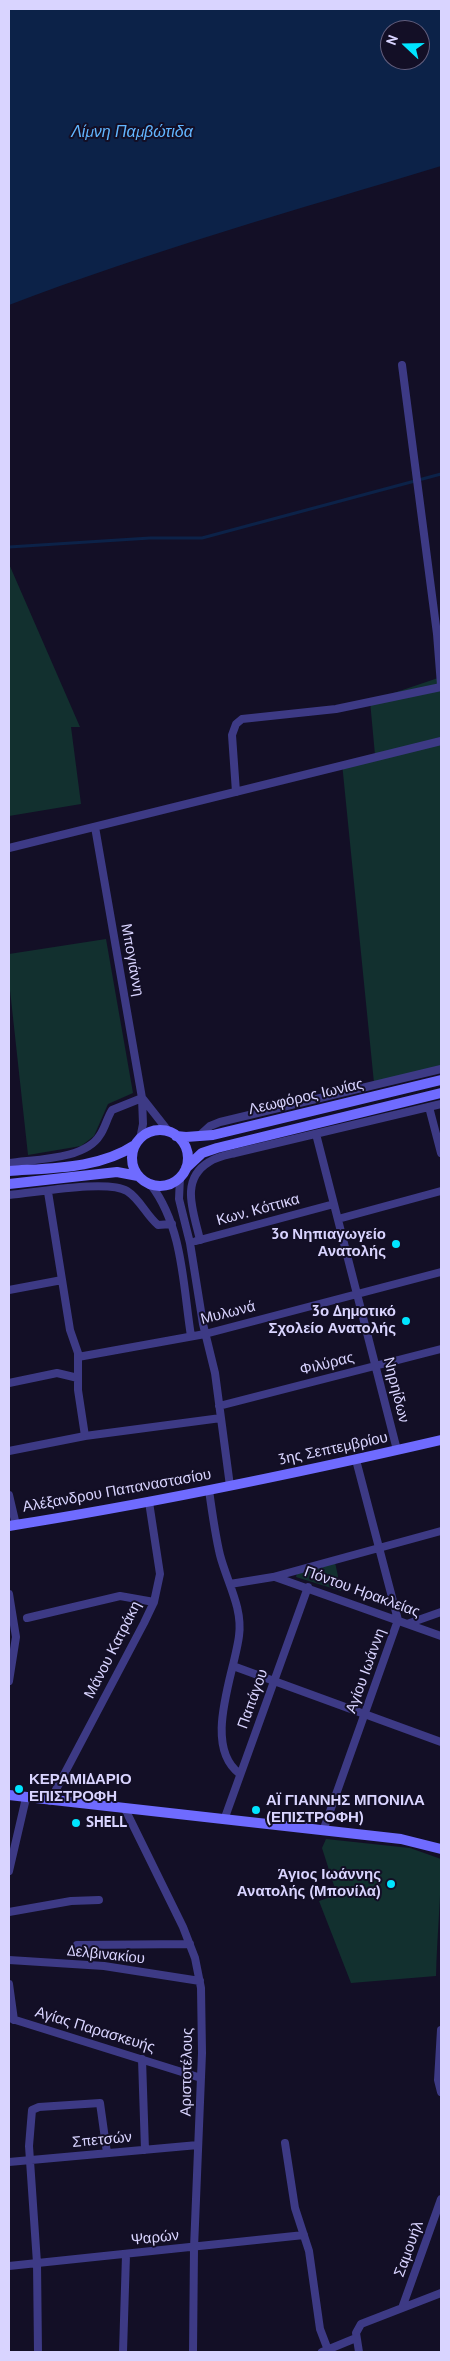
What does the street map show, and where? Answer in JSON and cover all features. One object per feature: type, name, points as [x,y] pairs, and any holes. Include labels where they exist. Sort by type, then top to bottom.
[{"type":"street","points":[[236,792],[232,735],[236,724],[242,719],[336,708],[441,686],[438,634],[402,365]]},
{"type":"street","points":[[9,848],[441,741]]},
{"type":"street","name":"Μπογιάννη","points":[[95,827],[142,1098],[143,1124],[137,1142]]},
{"type":"street","points":[[199,1137],[210,1126],[220,1122],[441,1069]]},
{"type":"street","name":"Λεωφόρος Ιωνίας","points":[[9,1171],[47,1168],[111,1158],[154,1131],[199,1137],[441,1080]]},
{"type":"street","name":"Λεωφόρος Ιωνίας","points":[[151,1185],[167,1185],[202,1154],[217,1148],[441,1093]]},
{"type":"street","points":[[9,1163],[71,1154],[84,1150],[100,1135],[112,1110],[142,1098]]},
{"type":"street","name":"Μπογιάννη","points":[[142,1098],[173,1134]]},
{"type":"street","points":[[200,1240],[190,1194],[193,1179],[198,1171],[209,1161],[234,1153],[441,1104]]},
{"type":"street","points":[[429,1107],[441,1153]]},
{"type":"street","points":[[173,1134],[186,1150],[179,1198],[190,1243],[205,1334],[215,1373],[230,1486]]},
{"type":"street","name":"Νηρηίδων","points":[[316,1134],[397,1450]]},
{"type":"street","points":[[137,1142],[132,1161],[138,1176]]},
{"type":"street","points":[[9,1184],[117,1172],[138,1176],[151,1185],[161,1198],[172,1224],[191,1336]]},
{"type":"street","points":[[9,1195],[96,1186],[119,1188],[127,1191],[143,1205],[158,1225],[172,1224]]},
{"type":"street","points":[[338,1219],[441,1191]]},
{"type":"street","points":[[48,1192],[70,1330],[78,1357],[78,1378],[85,1436]]},
{"type":"street","name":"Κων. Κόττικα","points":[[190,1243],[334,1204]]},
{"type":"street","name":"Μυλωνά","points":[[78,1357],[205,1334],[441,1272]]},
{"type":"street","points":[[9,1290],[62,1280]]},
{"type":"street","name":"Φιλύρας","points":[[219,1406],[441,1349]]},
{"type":"street","points":[[9,1383],[57,1373],[78,1378]]},
{"type":"street","points":[[9,1451],[85,1436],[221,1418]]},
{"type":"street","name":"3ης Σεπτεμβρίου","points":[[230,1486],[441,1440]]},
{"type":"street","name":"Αγίου Ιωάννη","points":[[324,1830],[398,1620],[356,1460]]},
{"type":"street","name":"Αλέξανδρου Παπαναστασίου","points":[[12,1525],[230,1486]]},
{"type":"street","points":[[209,1490],[220,1554],[238,1611],[240,1627],[222,1737],[227,1761],[240,1774]]},
{"type":"street","points":[[9,1495],[12,1525]]},
{"type":"street","name":"Μάνου Κατράκη","points":[[50,1800],[154,1602],[160,1574],[149,1502]]},
{"type":"street","points":[[230,1584],[273,1577],[441,1531]]},
{"type":"street","name":"Πόντου Ηρακλείας","points":[[273,1577],[308,1587],[441,1636]]},
{"type":"street","name":"Παπάγου","points":[[224,1820],[308,1587]]},
{"type":"street","points":[[9,1594],[16,1637],[9,1681]]},
{"type":"street","points":[[27,1618],[120,1596],[154,1602]]},
{"type":"street","points":[[407,1624],[441,1612]]},
{"type":"street","points":[[233,1666],[441,1742]]},
{"type":"street","points":[[9,1796],[401,1838],[441,1849]]},
{"type":"street","points":[[9,1871],[26,1798]]},
{"type":"street","name":"Αριστοτέλους","points":[[125,1809],[190,1944],[200,1981],[202,2012],[201,2078],[194,2248],[193,2352]]},
{"type":"street","points":[[9,1912],[71,1901],[99,1900]]},
{"type":"street","points":[[77,1945],[190,1944]]},
{"type":"street","name":"Δελβινακίου","points":[[9,1960],[104,1966],[200,1981]]},
{"type":"street","points":[[9,1984],[12,2019]]},
{"type":"street","name":"Αγίας Παρασκευής","points":[[12,2019],[201,2078]]},
{"type":"street","points":[[441,2030],[438,2080],[441,2092]]},
{"type":"street","points":[[142,2059],[145,2150]]},
{"type":"street","points":[[38,2352],[37,2263],[29,2127],[33,2108],[98,2102],[102,2105],[107,2153]]},
{"type":"street","points":[[285,2143],[295,2208],[312,2264],[320,2329],[325,2351],[356,2338]]},
{"type":"street","name":"Σπετσών","points":[[9,2162],[198,2145]]},
{"type":"street","name":"Σαμουήλ","points":[[402,2308],[441,2198]]},
{"type":"street","name":"Ψαρών","points":[[9,2266],[304,2235]]},
{"type":"street","points":[[123,2352],[126,2255]]},
{"type":"street","points":[[359,2352],[356,2330],[361,2324],[441,2293]]},
{"type":"green space","points":[[9,564],[80,727],[71,727],[81,804],[9,816]]},
{"type":"green space","points":[[441,677],[441,1066],[374,1083],[342,763],[375,755],[370,701]]},
{"type":"green space","points":[[106,939],[133,1093],[108,1104],[94,1136],[81,1146],[28,1155],[9,981],[9,954]]},
{"type":"green space","points":[[335,1562],[341,1591],[296,1577],[297,1573]]},
{"type":"green space","points":[[326,1839],[410,1848],[441,1859],[436,1976],[351,1983],[319,1901],[337,1895],[322,1848]]},
{"type":"water","name":"Λίμνη Παμβώτιδα","points":[[9,9],[441,9],[441,166],[169,249],[9,305]]},
{"type":"waterway","points":[[9,547],[150,538],[202,538],[441,474]]},
{"type":"place","name":"3ο Νηπιαγωγείο Ανατολής","points":[[396,1244]]},
{"type":"place","name":"3ο Δημοτικό Σχολείο Ανατολής","points":[[406,1321]]},
{"type":"place","name":"ΚΕΡΑΜΙΔΑΡΙΟ ΕΠΙΣΤΡΟΦΗ","points":[[19,1789]]},
{"type":"place","name":"ΑΪ ΓΙΑΝΝΗΣ ΜΠΟΝΙΛΑ (ΕΠΙΣΤΡΟΦΗ)","points":[[256,1810]]},
{"type":"place","name":"SHELL","points":[[76,1823]]},
{"type":"place","name":"Άγιος Ιωάννης Ανατολής (Μπονίλα)","points":[[391,1884]]}]
